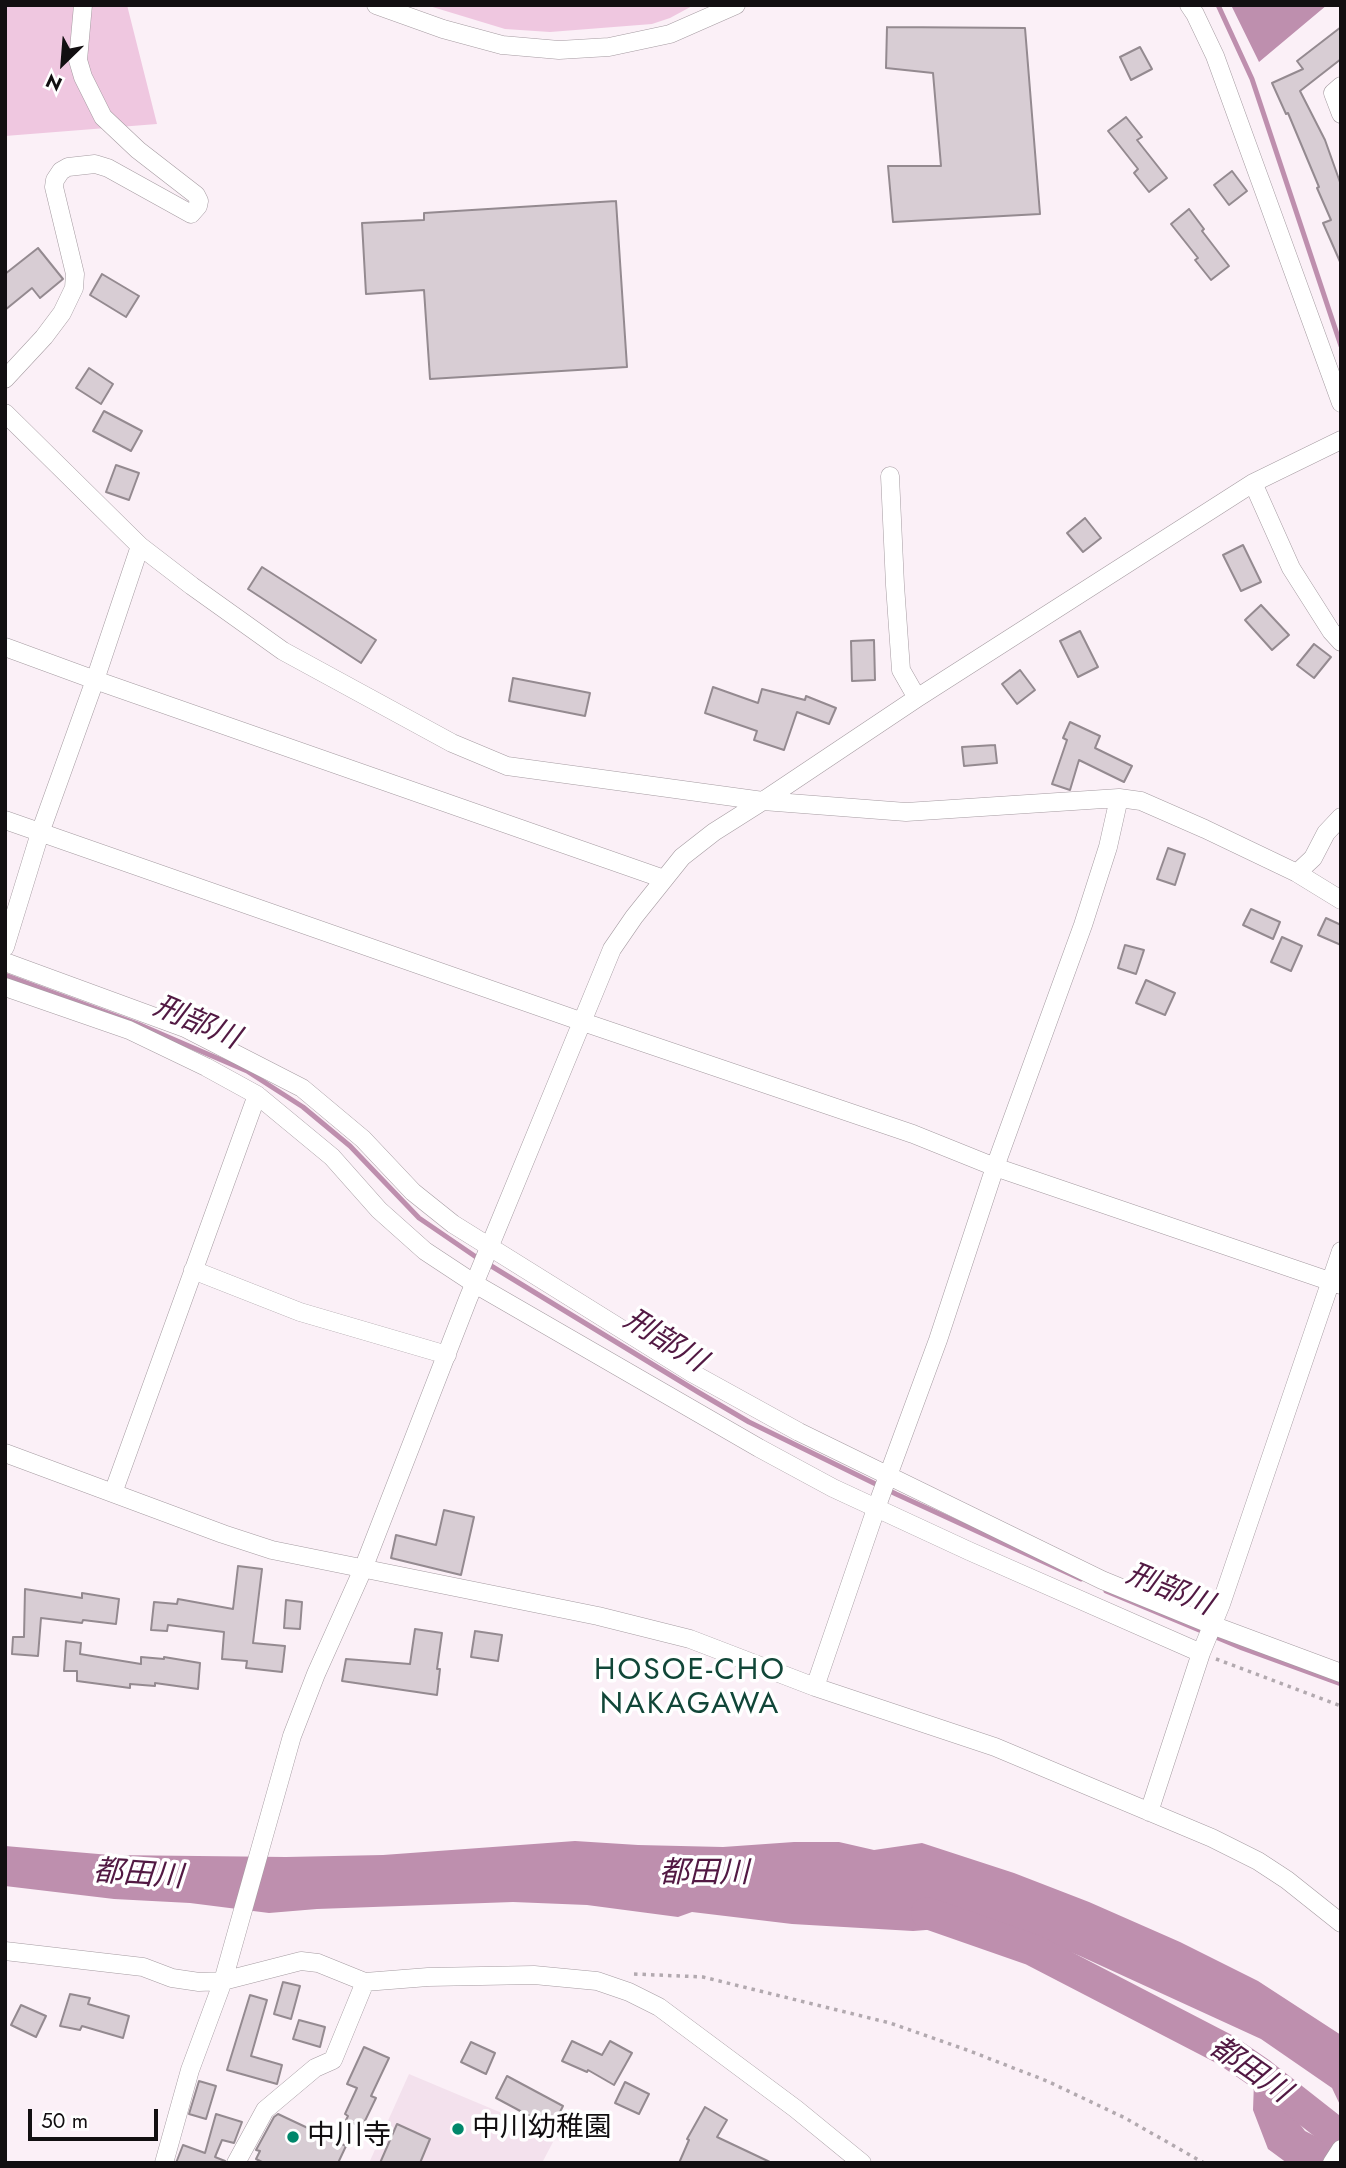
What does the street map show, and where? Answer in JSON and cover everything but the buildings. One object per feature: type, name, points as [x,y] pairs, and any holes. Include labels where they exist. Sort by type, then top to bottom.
[{"type":"street","points":[[5,379],[44,337],[62,313],[74,288],[75,274],[54,187],[61,170],[94,164],[108,167],[191,214],[199,201],[103,117],[83,77],[78,60],[83,5]]},
{"type":"street","points":[[376,5],[443,29],[502,45],[559,50],[609,47],[670,34],[736,5]]},
{"type":"street","points":[[1189,5],[1215,56],[1341,403]]},
{"type":"street","points":[[1341,86],[1333,93],[1341,114]]},
{"type":"street","points":[[5,413],[140,546],[283,651],[452,743],[507,766],[763,802],[906,812],[1119,798],[1141,801],[1297,873],[1341,900]]},
{"type":"street","points":[[164,2163],[190,2070],[223,1981],[292,1736],[316,1674],[363,1569],[475,1282],[612,949],[682,857],[714,832],[917,698],[1253,483],[1341,440]]},
{"type":"street","points":[[890,476],[901,670],[917,698]]},
{"type":"street","points":[[1253,483],[1291,568],[1331,631],[1341,642]]},
{"type":"street","points":[[5,947],[40,833],[140,546]]},
{"type":"street","points":[[5,647],[664,879]]},
{"type":"street","points":[[815,1687],[877,1505],[938,1339],[995,1167],[1083,926],[1108,847],[1119,798]]},
{"type":"street","points":[[1297,873],[1313,858],[1326,833],[1341,817]]},
{"type":"street","points":[[5,820],[913,1134],[995,1167],[1335,1284]]},
{"type":"street","points":[[5,962],[185,1028],[302,1088],[363,1139],[413,1192],[489,1250],[692,1373],[799,1432],[887,1478],[1102,1580],[1341,1673]]},
{"type":"street","points":[[5,987],[129,1030],[257,1095],[332,1157],[379,1210],[425,1251],[759,1448],[833,1488],[877,1505],[981,1556],[1200,1653]]},
{"type":"street","points":[[113,1493],[257,1095]]},
{"type":"street","points":[[1149,1812],[1200,1653],[1221,1604],[1335,1284],[1341,1251]]},
{"type":"street","points":[[193,1270],[300,1312],[447,1355]]},
{"type":"street","points":[[5,1453],[272,1550],[598,1616],[690,1639],[815,1687],[995,1747],[1212,1838],[1258,1861],[1287,1880],[1341,1923]]},
{"type":"street","points":[[5,1951],[144,1968],[172,1978],[199,1982],[223,1981],[301,1961],[318,1963],[365,1982],[534,1975],[597,1981],[629,1992],[659,2007],[715,2047],[862,2163]]},
{"type":"street","points":[[236,2163],[265,2110],[315,2068],[332,2060],[365,1982]]},
{"type":"street","points":[[1332,2163],[1341,2149]]},
{"type":"path","points":[[1200,1653],[1341,1706]]},
{"type":"path","points":[[630,1974],[702,1977],[890,2023],[1047,2081],[1125,2118],[1204,2163]]},
{"type":"shaded area","points":[[5,5],[127,5],[157,124],[5,136]]},
{"type":"shaded area","points":[[426,5],[694,5],[652,24],[550,32],[505,29]]},
{"type":"shaded area","name":"中川幼稚園","points":[[409,2074],[509,2116],[553,2142],[542,2163],[369,2163]]},
{"type":"water","points":[[1231,5],[1327,5],[1259,62]]},
{"type":"water","points":[[575,1841],[723,1847],[839,1842],[874,1850],[922,1843],[1014,1873],[1180,1942],[1258,1981],[1341,2035],[1341,2107],[1332,2088],[1261,2039],[1080,1956],[1024,1933],[990,1925],[913,1931],[792,1924],[692,1912],[678,1917],[587,1905],[513,1902],[269,1913],[5,1886],[5,1846],[110,1855],[286,1857],[383,1855]]},
{"type":"water","points":[[1254,2082],[1287,2107],[1305,2131],[1341,2149],[1341,2163],[1287,2163],[1268,2149],[1253,2110]]},
{"type":"waterway","points":[[1218,5],[1252,79],[1341,346]]},
{"type":"waterway","name":"刑部川","points":[[5,975],[138,1024],[247,1071],[303,1107],[350,1146],[419,1218],[479,1259]]},
{"type":"waterway","name":"刑部川","points":[[488,1264],[749,1422],[896,1494],[1081,1579]]},
{"type":"waterway","name":"刑部川","points":[[1106,1591],[1242,1648],[1341,1684]]},
{"type":"waterway","name":"都田川","points":[[927,1913],[1033,1950],[1226,2050],[1341,2137]]},
{"type":"place","name":"中川幼稚園","points":[[458,2129]]},
{"type":"place","name":"中川寺","points":[[293,2137]]},
{"type":"district","name":"HOSOE-CHO NAKAGAWA","points":[[690,1689]]}]
